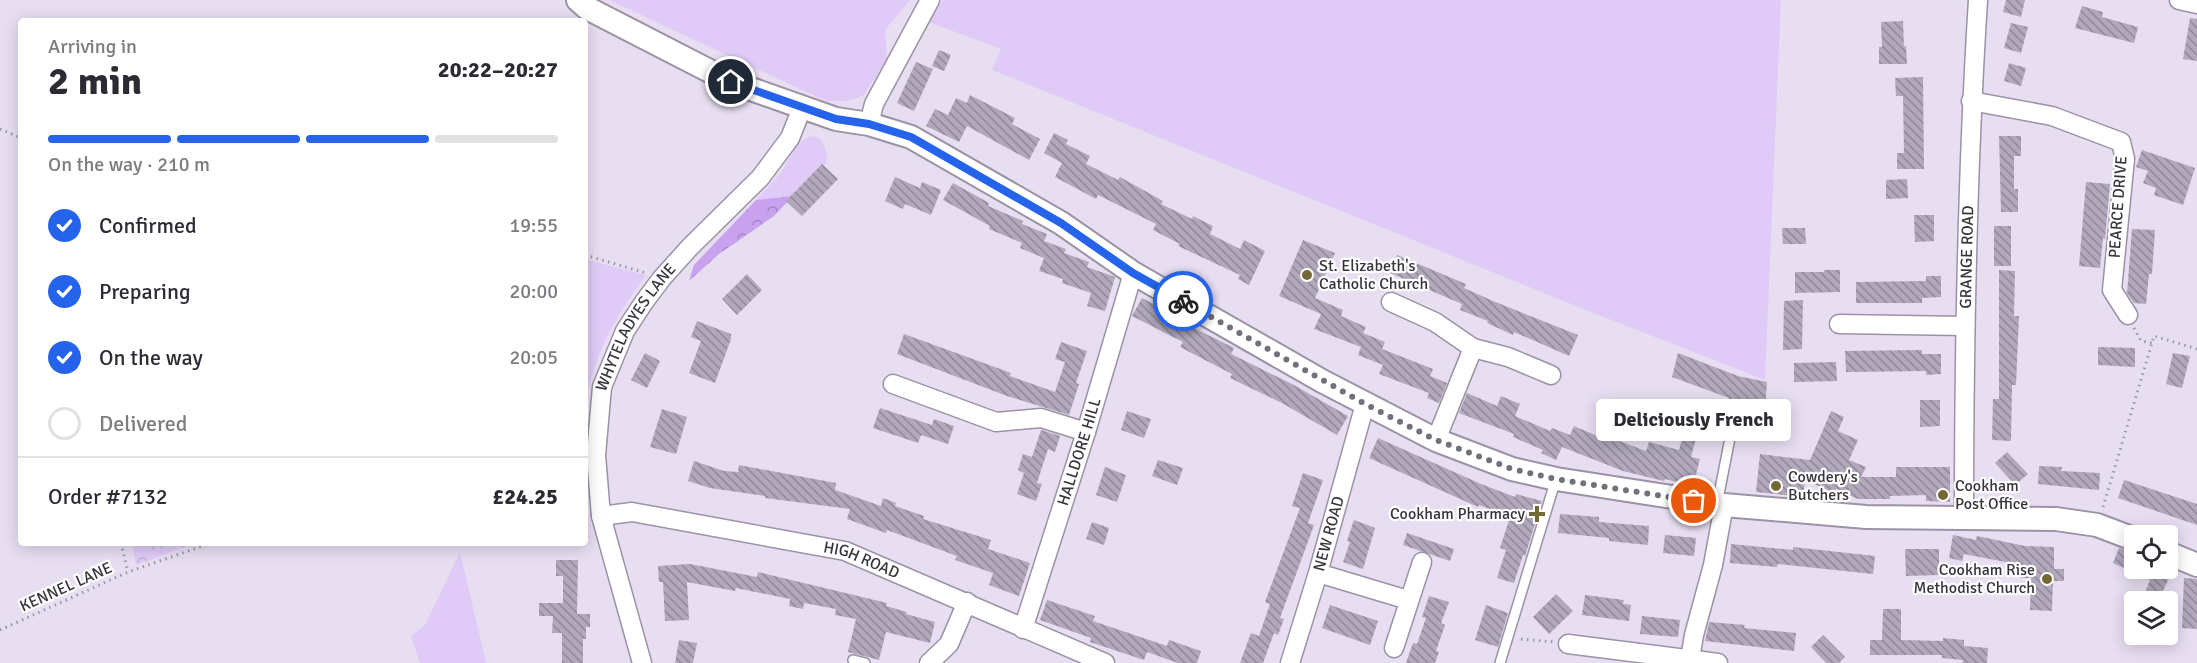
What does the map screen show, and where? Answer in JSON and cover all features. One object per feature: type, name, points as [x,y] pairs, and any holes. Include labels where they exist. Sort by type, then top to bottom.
[{"type":"street","points":[[578,0],[587,8],[731,82],[836,119],[869,124],[911,137],[1061,223],[1133,273],[1365,404],[1436,440],[1512,469],[1556,479],[1721,505],[1866,518],[2056,519],[2097,525],[2124,534]]},
{"type":"street","points":[[869,124],[874,104],[930,0]]},
{"type":"street","name":"GRANGE ROAD","points":[[1965,517],[1964,326],[1971,101],[1978,0]]},
{"type":"street","points":[[2179,0],[2197,4]]},
{"type":"street","name":"PEARCE DRIVE","points":[[1971,101],[2052,116],[2121,141],[2125,159],[2112,290],[2128,315]]},
{"type":"street","name":"WHYTELADYES LANE","points":[[642,663],[602,516],[596,455],[591,437],[602,387],[625,331],[662,278],[760,178],[790,138],[801,108]]},
{"type":"street","name":"HALLDORE HILL","points":[[1023,629],[1086,432],[1133,273]]},
{"type":"street","points":[[1390,302],[1435,322],[1473,348],[1508,357],[1551,375]]},
{"type":"street","points":[[1839,324],[1964,326]]},
{"type":"street","points":[[1436,440],[1473,348]]},
{"type":"street","points":[[893,384],[996,422],[1041,418],[1086,432]]},
{"type":"street","name":"NEW ROAD","points":[[1290,663],[1318,573],[1365,404]]},
{"type":"street","points":[[1690,658],[1713,565],[1721,505]]},
{"type":"street","name":"HIGH ROAD","points":[[602,516],[632,512],[845,551],[1105,663]]},
{"type":"street","points":[[2178,557],[2197,565]]},
{"type":"street","points":[[1394,648],[1422,562]]},
{"type":"street","points":[[1318,573],[1408,600]]},
{"type":"street","points":[[929,663],[949,644],[967,602]]},
{"type":"street","points":[[1577,640],[1718,663]]},
{"type":"lane","points":[[1721,505],[1732,428]]},
{"type":"lane","points":[[1500,663],[1556,479]]},
{"type":"lane","points":[[853,660],[865,663]]},
{"type":"path","points":[[0,129],[18,137]]},
{"type":"path","points":[[588,256],[662,278]]},
{"type":"path","points":[[2128,315],[2141,341],[2152,343]]},
{"type":"path","points":[[2097,525],[2154,336],[2197,349]]},
{"type":"path","points":[[123,546],[128,572]]},
{"type":"path","name":"KENNEL LANE","points":[[0,630],[128,572],[202,546]]},
{"type":"path","points":[[1518,646],[1521,638],[1577,640]]},
{"type":"green space","points":[[609,0],[910,0],[885,30],[887,59],[864,95],[848,101],[826,101]]},
{"type":"green space","points":[[943,0],[1781,0],[1765,380],[992,70],[1001,49],[929,22]]},
{"type":"green space","points":[[813,136],[821,139],[827,153],[826,163],[793,196],[756,200],[779,175],[796,147],[806,138]]},
{"type":"green space","points":[[793,196],[774,216],[719,254],[689,281],[694,265],[756,200]]},
{"type":"green space","points":[[588,260],[646,275],[606,338],[588,391]]},
{"type":"green space","points":[[133,546],[187,546],[136,565]]},
{"type":"green space","points":[[460,552],[486,663],[420,663],[411,636],[425,625]]},
{"type":"building","points":[[2006,0],[2025,0],[2021,17],[2003,12]]},
{"type":"building","points":[[2082,6],[2103,12],[2102,17],[2138,27],[2134,43],[2075,28]]},
{"type":"building","points":[[2190,18],[2197,19],[2197,61],[2183,59]]},
{"type":"building","points":[[1903,21],[1907,64],[1879,64],[1879,47],[1882,47],[1881,22]]},
{"type":"building","points":[[2011,23],[2028,27],[2021,53],[2004,48]]},
{"type":"building","points":[[939,50],[951,55],[944,71],[932,66]]},
{"type":"building","points":[[916,62],[933,69],[914,111],[897,103]]},
{"type":"building","points":[[2009,63],[2026,68],[2021,86],[2004,81]]},
{"type":"building","points":[[1923,77],[1924,169],[1897,169],[1897,153],[1904,153],[1903,96],[1896,96],[1895,78]]},
{"type":"building","points":[[970,95],[1015,118],[1012,124],[1040,139],[1029,160],[967,126],[959,142],[926,126],[935,109],[948,115],[956,98],[967,103]]},
{"type":"building","points":[[1054,133],[1068,140],[1066,144],[1090,156],[1086,164],[1118,180],[1120,177],[1163,201],[1161,204],[1213,226],[1210,234],[1240,249],[1244,240],[1265,251],[1249,285],[1238,279],[1240,275],[1178,246],[1180,244],[1153,230],[1156,224],[1098,195],[1096,199],[1055,177],[1062,163],[1044,153]]},
{"type":"building","points":[[1999,136],[2021,136],[2021,156],[2014,156],[2014,189],[2018,189],[2018,212],[2001,212]]},
{"type":"building","points":[[2142,150],[2195,168],[2183,205],[2154,195],[2156,188],[2143,183],[2148,171],[2136,167]]},
{"type":"building","points":[[822,164],[838,179],[802,216],[786,201]]},
{"type":"building","points":[[895,177],[920,188],[922,182],[941,190],[931,215],[905,204],[903,209],[885,201]]},
{"type":"building","points":[[1907,179],[1908,198],[1886,199],[1886,180]]},
{"type":"building","points":[[2086,182],[2110,184],[2100,268],[2079,266]]},
{"type":"building","points":[[953,183],[989,203],[988,206],[1047,234],[1044,241],[1066,249],[1064,253],[1089,262],[1087,267],[1115,277],[1105,311],[1087,306],[1091,293],[1062,283],[1063,279],[1039,271],[1044,258],[1020,248],[1022,243],[989,229],[990,226],[943,200]]},
{"type":"building","points":[[1914,215],[1934,215],[1934,241],[1915,242]]},
{"type":"building","points":[[1994,226],[2011,226],[2011,266],[1994,266]]},
{"type":"building","points":[[1782,228],[1805,228],[1806,244],[1783,244]]},
{"type":"building","points":[[2132,229],[2155,230],[2152,274],[2149,274],[2146,304],[2134,303],[2127,293]]},
{"type":"building","points":[[1303,240],[1335,253],[1315,298],[1343,310],[1341,316],[1366,327],[1363,333],[1385,342],[1382,349],[1433,369],[1430,376],[1447,383],[1439,403],[1427,398],[1429,393],[1379,374],[1383,365],[1358,355],[1361,347],[1314,329],[1321,314],[1279,296]]},
{"type":"building","points":[[1397,255],[1466,284],[1464,288],[1493,301],[1578,335],[1569,356],[1487,323],[1488,321],[1460,310],[1462,304],[1390,273]]},
{"type":"building","points":[[1824,270],[1840,270],[1840,292],[1795,293],[1795,272],[1824,272]]},
{"type":"building","points":[[1999,270],[2015,271],[2014,316],[2019,316],[2016,385],[2012,385],[2011,441],[1992,440],[1993,399],[1999,399]]},
{"type":"building","points":[[747,274],[762,290],[737,315],[722,299]]},
{"type":"building","points":[[1926,276],[1941,276],[1941,297],[1922,298],[1922,303],[1856,303],[1856,282],[1926,281]]},
{"type":"building","points":[[1142,298],[1185,320],[1184,323],[1234,348],[1231,354],[1292,384],[1348,416],[1337,435],[1282,403],[1230,378],[1232,374],[1180,347],[1183,342],[1132,316]]},
{"type":"building","points":[[1803,300],[1802,349],[1783,350],[1784,301]]},
{"type":"building","points":[[697,321],[731,334],[715,383],[689,373],[701,341],[691,337]]},
{"type":"building","points":[[904,334],[1011,373],[1010,376],[1055,392],[1065,362],[1055,359],[1061,342],[1087,351],[1076,383],[1079,384],[1069,415],[1007,396],[897,354]]},
{"type":"building","points":[[2098,347],[2135,348],[2135,367],[2098,365]]},
{"type":"building","points":[[1922,350],[1922,354],[1941,354],[1941,374],[1926,375],[1926,371],[1846,372],[1845,351]]},
{"type":"building","points":[[645,353],[660,361],[647,388],[631,380]]},
{"type":"building","points":[[1678,353],[1738,376],[1767,382],[1765,409],[1752,409],[1750,422],[1727,419],[1729,398],[1672,377]]},
{"type":"building","points":[[2173,353],[2190,356],[2182,388],[2166,384]]},
{"type":"building","points":[[1836,362],[1837,381],[1794,382],[1794,363]]},
{"type":"building","points":[[1467,393],[1497,406],[1501,396],[1520,404],[1515,416],[1550,431],[1552,428],[1570,435],[1574,426],[1602,438],[1603,435],[1646,451],[1649,442],[1679,450],[1684,431],[1697,434],[1691,457],[1700,459],[1693,486],[1623,471],[1562,447],[1556,460],[1541,453],[1543,450],[1513,437],[1514,434],[1459,413]]},
{"type":"building","points":[[1920,400],[1940,400],[1940,426],[1920,427]]},
{"type":"building","points":[[880,408],[932,425],[934,419],[954,426],[948,444],[921,435],[918,443],[873,428]]},
{"type":"building","points":[[662,409],[687,417],[676,454],[650,447]]},
{"type":"building","points":[[1127,411],[1151,419],[1144,438],[1121,430]]},
{"type":"building","points":[[1831,411],[1844,417],[1838,431],[1858,440],[1849,460],[1866,467],[1861,477],[1896,477],[1896,467],[1950,467],[1950,502],[1926,501],[1926,495],[1890,496],[1890,499],[1858,499],[1836,489],[1834,493],[1805,480],[1803,497],[1756,492],[1760,454],[1810,460]]},
{"type":"building","points":[[1041,430],[1060,436],[1055,452],[1048,449],[1037,483],[1042,484],[1036,501],[1017,494],[1024,473],[1018,470],[1023,454],[1032,457]]},
{"type":"building","points":[[1378,438],[1481,484],[1515,497],[1516,494],[1542,501],[1514,583],[1497,578],[1506,550],[1500,548],[1510,517],[1479,505],[1478,507],[1369,458]]},
{"type":"building","points":[[2007,452],[2028,474],[2015,485],[1995,463]]},
{"type":"building","points":[[1158,460],[1183,468],[1177,485],[1152,476]]},
{"type":"building","points":[[694,461],[724,471],[738,472],[739,465],[836,483],[835,490],[881,506],[883,498],[896,503],[895,506],[924,516],[923,519],[991,540],[988,549],[1030,563],[1019,596],[989,585],[993,573],[955,560],[957,556],[887,530],[886,533],[847,519],[850,509],[765,498],[765,496],[710,488],[688,481]]},
{"type":"building","points":[[2039,466],[2062,467],[2061,471],[2100,473],[2099,490],[2038,484]]},
{"type":"building","points":[[1105,467],[1126,475],[1117,502],[1096,495]]},
{"type":"building","points":[[1303,473],[1323,480],[1308,523],[1314,525],[1280,618],[1284,619],[1278,635],[1274,633],[1263,663],[1240,663],[1251,633],[1259,636],[1270,604],[1265,602],[1300,508],[1292,506]]},
{"type":"building","points":[[2124,480],[2197,504],[2197,525],[2118,498]]},
{"type":"building","points":[[1560,514],[1599,517],[1599,522],[1649,526],[1648,545],[1558,533]]},
{"type":"building","points":[[1354,520],[1375,528],[1363,569],[1343,562]]},
{"type":"building","points":[[1092,522],[1109,528],[1104,545],[1086,539]]},
{"type":"building","points":[[1407,533],[1454,549],[1450,561],[1403,545]]},
{"type":"building","points":[[1665,535],[1696,538],[1694,556],[1663,553]]},
{"type":"building","points":[[1953,535],[1976,540],[1977,536],[2025,546],[2054,547],[2054,569],[2064,569],[2064,581],[2053,581],[2052,611],[2030,610],[2031,578],[2021,578],[2021,565],[1964,554],[1962,561],[1949,558]]},
{"type":"building","points":[[1731,544],[1793,550],[1793,547],[1875,556],[1873,574],[1778,564],[1777,567],[1730,563]]},
{"type":"building","points":[[2119,548],[2124,549],[2124,568],[2113,563]]},
{"type":"building","points":[[1905,549],[1939,549],[1939,575],[1906,576]]},
{"type":"building","points":[[556,560],[578,560],[577,614],[590,614],[590,627],[586,627],[586,639],[583,639],[583,663],[562,663],[562,633],[552,633],[553,616],[539,616],[539,603],[563,603],[563,576],[556,576]]},
{"type":"building","points":[[690,564],[757,577],[758,572],[887,603],[886,606],[907,612],[906,614],[935,622],[930,643],[886,632],[879,660],[848,652],[856,619],[835,615],[836,609],[804,603],[803,609],[789,606],[790,599],[736,588],[735,591],[687,582],[689,620],[665,621],[663,582],[659,582],[658,566]]},
{"type":"building","points":[[2184,578],[2197,579],[2197,629],[2182,628]]},
{"type":"building","points":[[2148,579],[2169,579],[2163,591],[2146,590],[2150,580]]},
{"type":"building","points":[[1556,594],[1573,611],[1549,634],[1533,617]]},
{"type":"building","points":[[1585,595],[1624,600],[1623,604],[1631,605],[1629,621],[1582,615]]},
{"type":"building","points":[[1429,596],[1449,602],[1441,623],[1445,625],[1436,651],[1439,652],[1435,663],[1406,663],[1413,643],[1417,644],[1426,618],[1422,617]]},
{"type":"building","points":[[1047,600],[1095,616],[1093,621],[1167,646],[1169,640],[1201,651],[1197,663],[1178,663],[1147,652],[1144,660],[1090,642],[1091,638],[1040,620]]},
{"type":"building","points":[[1330,605],[1378,621],[1370,645],[1322,628]]},
{"type":"building","points":[[1486,605],[1508,613],[1498,647],[1475,640]]},
{"type":"building","points":[[1883,609],[1901,609],[1901,640],[1943,641],[1943,638],[1964,640],[1964,646],[1988,648],[1987,663],[1962,663],[1963,660],[1942,658],[1942,655],[1870,655],[1870,640],[1882,640]]},
{"type":"building","points":[[1642,616],[1680,620],[1678,637],[1640,634]]},
{"type":"building","points":[[1709,622],[1796,633],[1794,651],[1705,641]]},
{"type":"building","points":[[1823,635],[1845,657],[1839,663],[1826,663],[1811,647]]},
{"type":"building","points":[[679,640],[697,643],[693,663],[675,663]]},
{"type":"way so far","points":[[1183,301],[1322,381],[1436,440],[1512,469],[1556,479],[1694,501]]},
{"type":"place","name":"St. Elizabeth's Catholic Church","points":[[1307,275]]},
{"type":"place","name":"Cowdery's Butchers","points":[[1776,486]]},
{"type":"place","name":"Cookham Post Office","points":[[1943,495]]},
{"type":"place","name":"Deliciously French","points":[[1694,501]]},
{"type":"place","name":"Cookham Pharmacy","points":[[1537,514]]},
{"type":"place","name":"Cookham Rise Methodist Church","points":[[2047,579]]},
{"type":"route","points":[[731,82],[836,119],[869,124],[911,137],[1061,223],[1133,273],[1183,301]]}]
